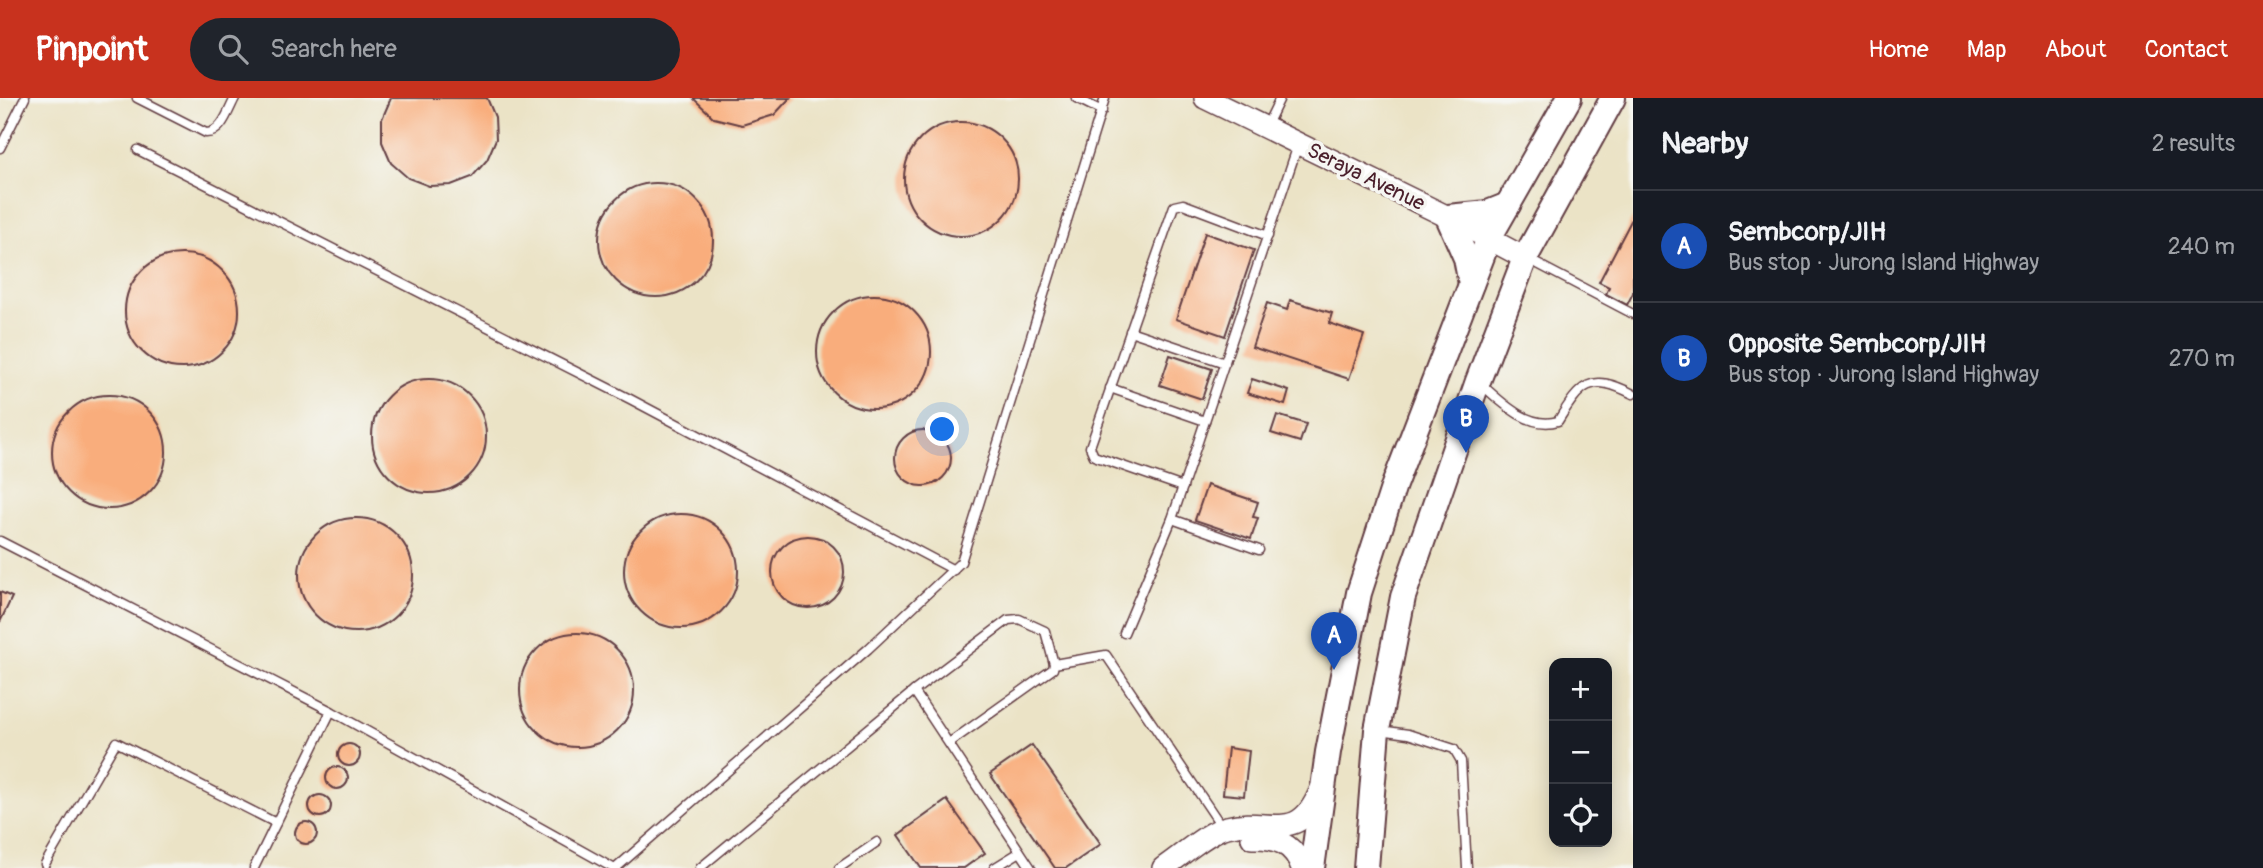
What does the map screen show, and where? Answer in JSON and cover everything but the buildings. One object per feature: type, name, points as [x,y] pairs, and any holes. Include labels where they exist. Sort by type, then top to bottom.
[{"type":"main road","points":[[1312,868],[1324,779],[1359,593],[1394,485],[1489,238],[1569,98]]},
{"type":"main road","points":[[1366,868],[1377,730],[1403,597],[1478,381],[1525,258],[1612,98]]},
{"type":"main road","points":[[1471,284],[1466,258],[1448,217],[1488,214],[1508,205]]},
{"type":"street","name":"Seraya Avenue","points":[[1205,98],[1448,217],[1525,258]]},
{"type":"street","points":[[1163,868],[1222,828],[1292,823],[1312,811],[1324,779]]},
{"type":"street","points":[[1189,868],[1227,840],[1261,838],[1280,841],[1291,847],[1302,868]]},
{"type":"lane","points":[[0,148],[25,98]]},
{"type":"lane","points":[[137,98],[206,133],[218,130],[235,98]]},
{"type":"lane","points":[[1076,98],[1102,111]]},
{"type":"lane","points":[[0,541],[331,711],[615,868],[868,649],[954,570],[966,552],[995,450],[1105,98]]},
{"type":"lane","points":[[1266,128],[1280,98]]},
{"type":"lane","points":[[1124,633],[1172,519],[1299,144]]},
{"type":"lane","points":[[138,150],[630,399],[954,570]]},
{"type":"lane","points":[[1183,487],[1091,454],[1090,447],[1176,204],[1183,204],[1268,236]]},
{"type":"lane","points":[[1525,258],[1633,314]]},
{"type":"lane","points":[[1130,331],[1225,363]]},
{"type":"lane","points":[[1478,381],[1503,403],[1531,421],[1547,424],[1558,421],[1572,397],[1592,383],[1611,383],[1633,394]]},
{"type":"lane","points":[[1110,388],[1205,421]]},
{"type":"lane","points":[[1172,519],[1259,550]]},
{"type":"lane","points":[[700,868],[914,691],[1008,620],[1014,618],[1045,631],[1054,664],[1050,673],[948,743]]},
{"type":"lane","points":[[1054,664],[1106,655],[1222,828]]},
{"type":"lane","points":[[914,691],[1031,868]]},
{"type":"lane","points":[[254,868],[331,711]]},
{"type":"lane","points":[[1377,730],[1408,734],[1454,749],[1461,761],[1468,868]]},
{"type":"lane","points":[[45,864],[116,742],[276,823]]},
{"type":"lane","points":[[839,868],[877,842]]},
{"type":"lane","points":[[995,868],[1020,852]]},
{"type":"place","name":"Opposite Sembcorp/JIH","points":[[1466,453]]},
{"type":"place","name":"Sembcorp/JIH","points":[[1334,670]]}]
